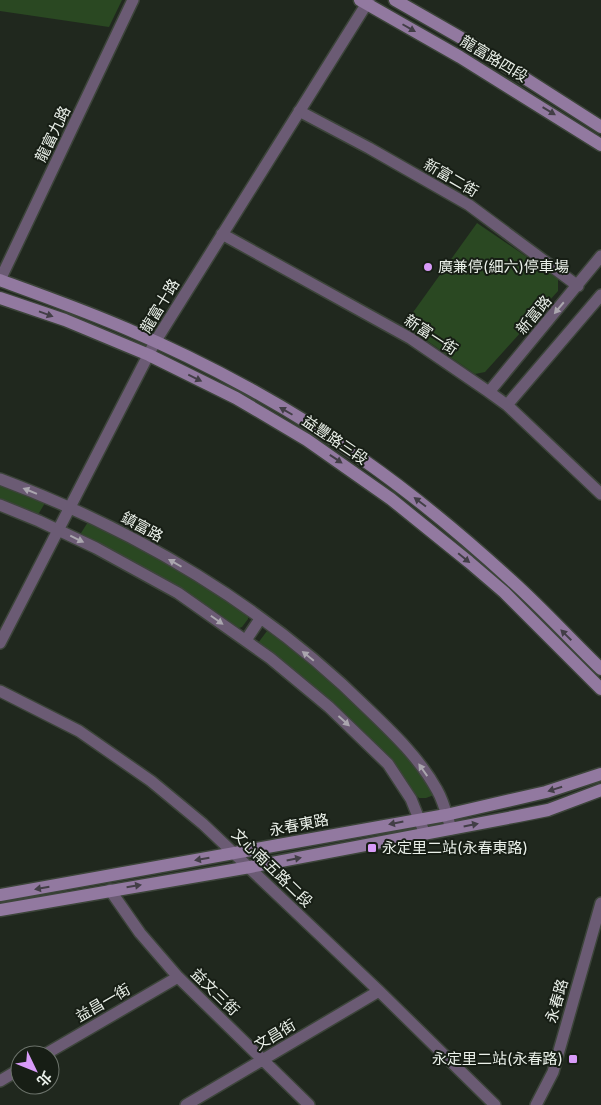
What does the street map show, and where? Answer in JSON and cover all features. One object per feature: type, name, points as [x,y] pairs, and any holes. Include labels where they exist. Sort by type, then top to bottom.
[{"type":"street","name":"龍富九路","points":[[0,280],[133,0]]},
{"type":"street","name":"龍富路四段","points":[[396,0],[470,43],[601,127]]},
{"type":"street","name":"龍富路四段","points":[[366,1],[601,145]]},
{"type":"street","name":"龍富十路","points":[[0,642],[155,342],[366,1]]},
{"type":"street","name":"新富二街","points":[[299,112],[369,148],[469,205],[578,286]]},
{"type":"street","name":"新富一街","points":[[222,234],[410,338],[490,392],[507,405],[601,494]]},
{"type":"street","name":"新富路","points":[[490,392],[601,256]]},
{"type":"street","name":"益豐路三段","points":[[0,280],[88,313],[155,342],[246,387],[306,422],[362,459],[455,531],[513,582],[599,663]]},
{"type":"street","points":[[507,405],[601,296]]},
{"type":"street","name":"益豐路三段","points":[[0,298],[65,320],[148,355],[236,398],[307,440],[399,505],[504,592],[601,689]]},
{"type":"street","name":"鎮富路","points":[[0,479],[119,530],[214,586],[260,619],[344,685],[406,747],[437,790],[451,829]]},
{"type":"street","points":[[0,505],[96,548],[178,593],[270,658],[329,707],[388,764],[411,798],[425,834]]},
{"type":"street","points":[[246,640],[260,619]]},
{"type":"street","name":"文心南五路二段","points":[[0,691],[80,731],[151,781],[203,824],[379,991],[495,1105]]},
{"type":"street","name":"永春東路","points":[[0,895],[446,815],[546,792],[601,774]]},
{"type":"street","points":[[0,910],[250,868],[548,810],[601,790]]},
{"type":"street","name":"益文三街","points":[[110,890],[140,933],[178,976],[309,1105]]},
{"type":"street","name":"永春路","points":[[536,1105],[552,1072],[601,903]]},
{"type":"street","name":"益昌一街","points":[[60,1046],[178,976]]},
{"type":"street","name":"文昌街","points":[[186,1105],[379,991]]},
{"type":"green space","points":[[0,0],[122,0],[109,27],[0,11]]},
{"type":"green space","points":[[477,223],[558,278],[558,291],[485,372],[475,374],[404,325]]},
{"type":"green space","points":[[0,483],[45,503],[37,514],[0,500]]},
{"type":"green space","points":[[88,522],[151,555],[191,579],[248,616],[248,619],[239,628],[146,569],[83,536],[81,533]]},
{"type":"green space","points":[[267,631],[286,644],[341,690],[386,733],[415,765],[434,795],[419,798],[390,759],[353,722],[258,643]]},
{"type":"place","name":"廣兼停(細六)停車場","points":[[428,267]]},
{"type":"place","name":"永定里二站(永春東路)","points":[[372,848]]},
{"type":"place","name":"永定里二站(永春路)","points":[[573,1059]]}]
